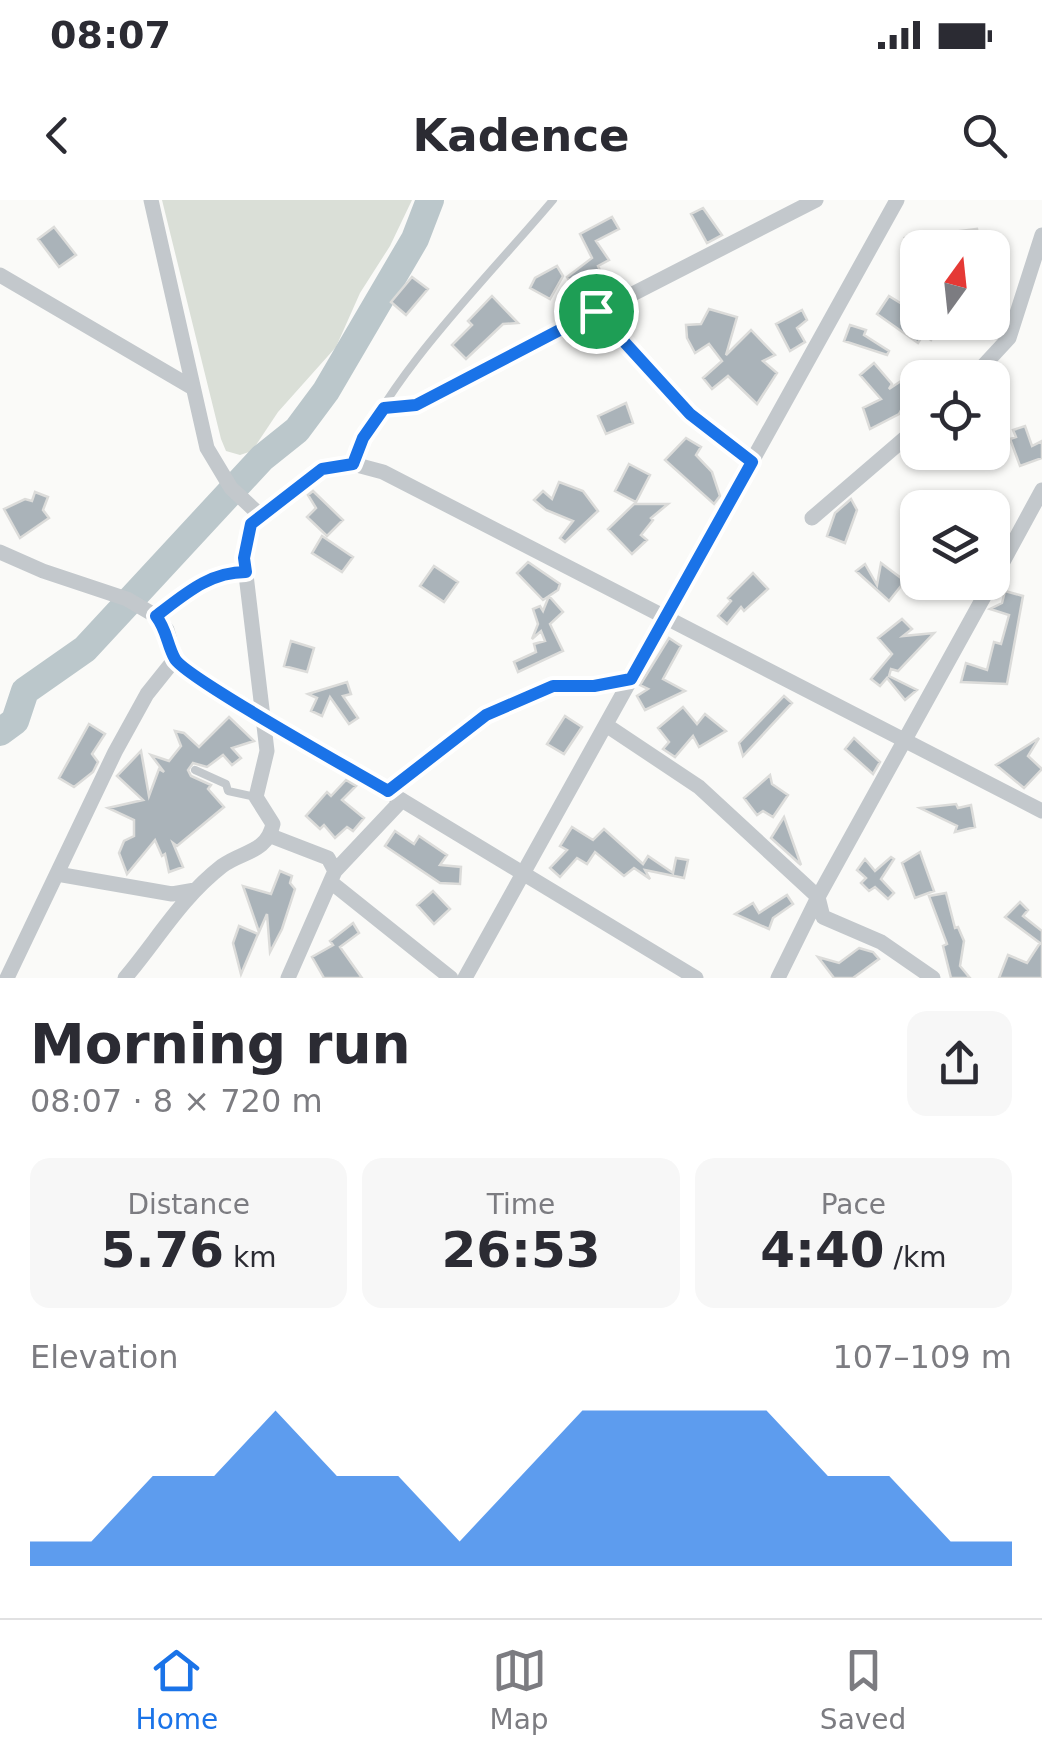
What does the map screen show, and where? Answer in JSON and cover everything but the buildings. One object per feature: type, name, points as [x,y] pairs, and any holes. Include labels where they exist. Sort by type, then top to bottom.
[{"type":"street","points":[[151,200],[192,388],[212,460],[231,488],[261,516]]},
{"type":"street","points":[[384,408],[416,405],[816,200]]},
{"type":"street","points":[[464,978],[897,200]]},
{"type":"street","points":[[989,360],[1009,338],[1042,235]]},
{"type":"street","points":[[0,275],[192,388]]},
{"type":"street","points":[[812,518],[900,443]]},
{"type":"street","points":[[125,978],[174,910],[194,890],[228,862],[254,852],[271,836],[273,824],[256,796],[267,751],[244,558],[251,524],[322,469],[353,464],[383,472],[1042,811]]},
{"type":"street","points":[[1010,549],[1042,490]]},
{"type":"street","points":[[0,552],[127,599],[156,616],[166,630],[175,659],[206,682],[696,978]]},
{"type":"street","points":[[156,616],[202,582],[228,572],[246,572]]},
{"type":"street","points":[[778,978],[818,897],[982,600]]},
{"type":"street","points":[[7,978],[115,752],[147,694],[175,659]]},
{"type":"street","points":[[288,978],[333,877],[395,795],[486,715],[553,686],[594,686],[631,679]]},
{"type":"street","points":[[606,725],[700,786],[818,897],[823,917],[881,942],[933,978]]},
{"type":"street","points":[[271,836],[328,858],[333,877],[451,978]]},
{"type":"street","points":[[57,874],[172,894],[194,890]]},
{"type":"lane","points":[[353,464],[363,438],[413,366],[553,200]]},
{"type":"lane","points":[[596,311],[690,414],[752,462]]},
{"type":"lane","points":[[194,770],[226,784],[228,791],[256,796]]},
{"type":"shaded area","points":[[162,200],[412,200],[390,246],[360,293],[336,347],[278,412],[252,451],[240,455],[226,451],[221,439]]},
{"type":"waterway","points":[[0,732],[15,721],[25,691],[85,649],[262,458],[297,430],[326,391],[415,239],[430,200]]},
{"type":"route","points":[[596,311],[690,414],[752,462],[631,679],[594,686],[553,686],[486,715],[388,791],[217,689],[175,659],[166,630],[156,616],[192,587],[228,572],[246,572],[244,558],[251,524],[322,469],[353,464],[363,438],[384,408],[416,405],[596,311]]}]
